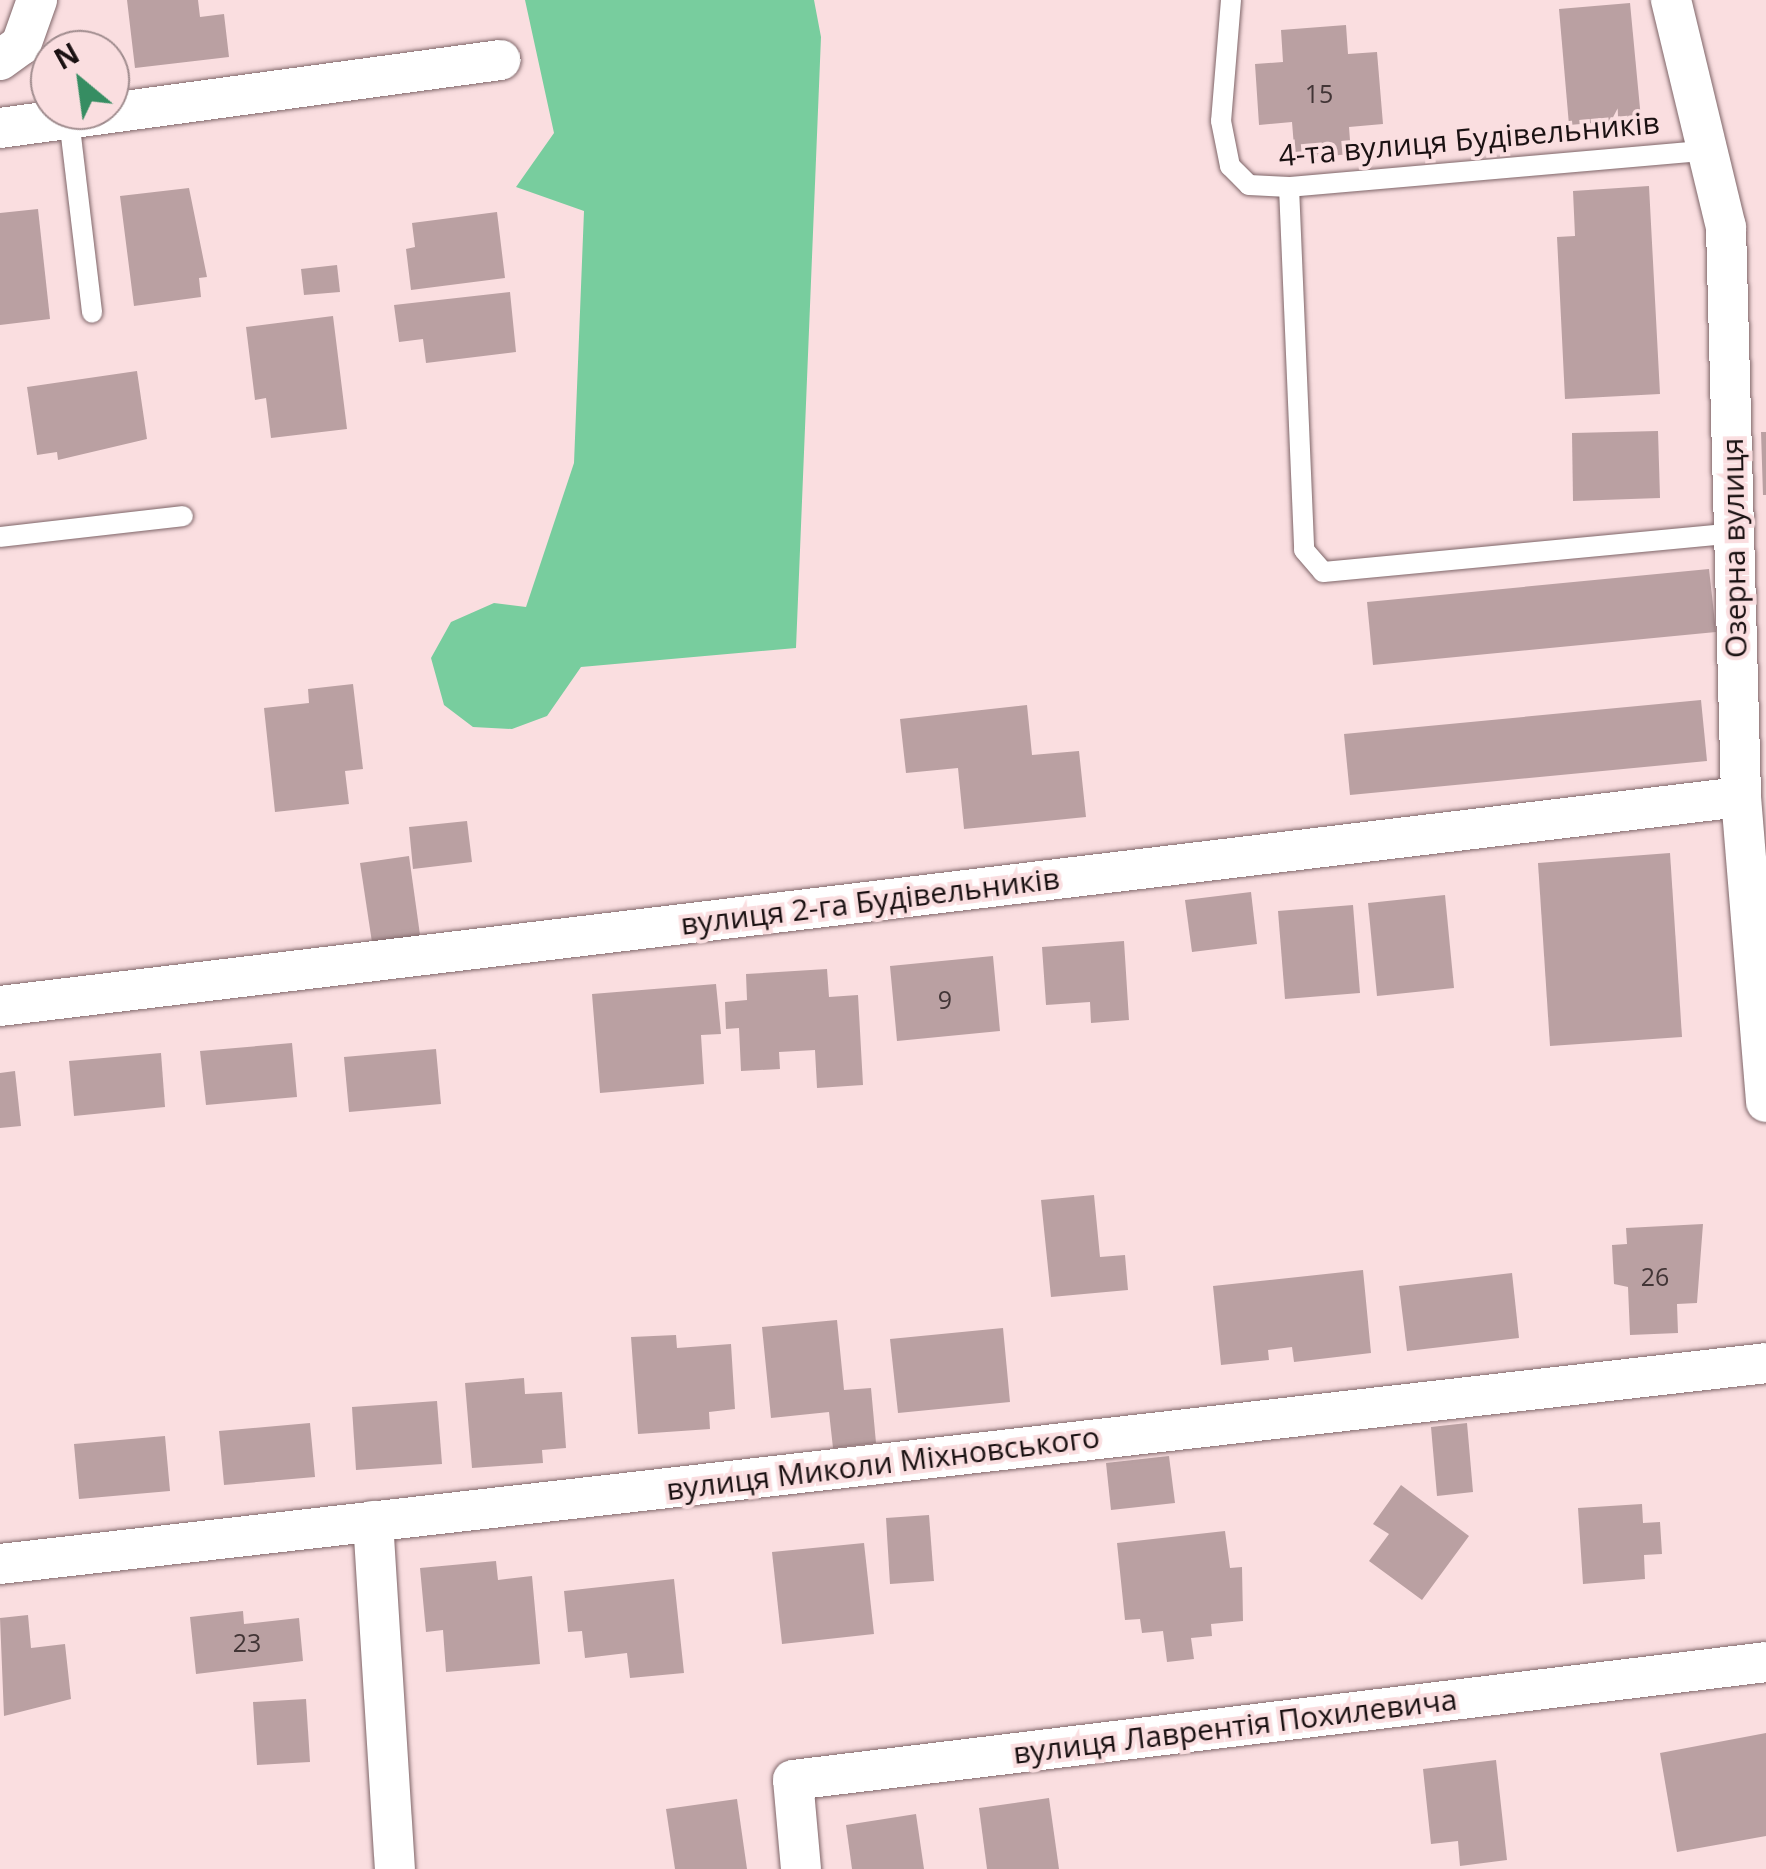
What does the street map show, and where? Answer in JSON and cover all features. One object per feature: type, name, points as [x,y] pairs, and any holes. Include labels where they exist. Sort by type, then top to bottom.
[{"type":"street","points":[[0,60],[21,45],[37,0]]},
{"type":"street","name":"Озерна вулиця","points":[[1672,0],[1726,227],[1740,798],[1766,1102]]},
{"type":"street","points":[[130,111],[500,60]]},
{"type":"street","points":[[0,128],[30,124]]},
{"type":"street","name":"вулиця 2-га Будівельників","points":[[0,1006],[1740,798]]},
{"type":"street","name":"вулиця Миколи Міхновського","points":[[0,1564],[1766,1363]]},
{"type":"street","points":[[372,1522],[395,1869]]},
{"type":"street","name":"вулиця Лаврентія Похилевича","points":[[801,1869],[793,1780],[1766,1662]]},
{"type":"lane","name":"4-та вулиця Будівельників","points":[[1232,0],[1221,121],[1230,166],[1249,185],[1288,187],[1708,150]]},
{"type":"lane","points":[[70,130],[92,313]]},
{"type":"lane","points":[[1288,187],[1304,550],[1323,572],[1734,533]]},
{"type":"lane","points":[[0,537],[183,516]]},
{"type":"shaded area","points":[[525,0],[814,0],[821,37],[796,648],[581,667],[547,716],[512,729],[473,727],[444,705],[431,658],[451,622],[494,603],[526,607],[574,463],[584,211],[516,187],[554,133]]},
{"type":"building","points":[[127,0],[198,0],[200,17],[224,14],[229,57],[135,68]]},
{"type":"building","points":[[1630,3],[1641,119],[1569,125],[1559,9]]},
{"type":"building","points":[[1346,25],[1348,54],[1377,52],[1383,124],[1349,127],[1351,154],[1295,159],[1292,122],[1259,125],[1255,64],[1283,62],[1281,30]]},
{"type":"building","points":[[1649,186],[1660,394],[1565,399],[1557,237],[1575,236],[1573,191]]},
{"type":"building","points":[[189,188],[207,277],[199,278],[201,297],[134,306],[120,196]]},
{"type":"building","points":[[38,209],[50,319],[0,325],[0,213]]},
{"type":"building","points":[[497,212],[505,278],[411,290],[406,249],[415,247],[412,223]]},
{"type":"building","points":[[337,265],[340,292],[304,295],[301,269]]},
{"type":"building","points":[[510,292],[516,352],[426,363],[423,339],[399,342],[394,305]]},
{"type":"building","points":[[333,316],[347,429],[271,438],[266,398],[255,400],[246,327]]},
{"type":"building","points":[[137,371],[147,439],[58,460],[57,452],[37,455],[27,387]]},
{"type":"building","points":[[1658,431],[1660,498],[1573,501],[1572,433]]},
{"type":"building","points":[[1761,432],[1766,432],[1766,495],[1763,495]]},
{"type":"building","points":[[1709,569],[1716,632],[1373,665],[1367,602]]},
{"type":"building","points":[[353,684],[363,769],[345,771],[349,804],[275,812],[264,708],[309,703],[308,689]]},
{"type":"building","points":[[1701,700],[1707,761],[1350,795],[1344,734]]},
{"type":"building","points":[[1027,705],[1032,755],[1079,751],[1086,817],[964,829],[958,768],[906,773],[900,719]]},
{"type":"building","points":[[467,821],[472,862],[413,869],[409,827]]},
{"type":"building","points":[[1670,853],[1682,1037],[1550,1046],[1538,863]]},
{"type":"building","points":[[409,856],[421,942],[373,949],[360,863]]},
{"type":"building","points":[[1251,892],[1257,944],[1192,952],[1185,900]]},
{"type":"building","points":[[1445,895],[1454,988],[1377,996],[1368,903]]},
{"type":"building","points":[[1353,905],[1360,993],[1285,999],[1278,911]]},
{"type":"building","points":[[1124,941],[1129,1020],[1091,1023],[1090,1002],[1046,1005],[1042,947]]},
{"type":"building","points":[[993,956],[1000,1031],[897,1041],[890,966]]},
{"type":"building","points":[[827,969],[829,997],[858,995],[863,1085],[817,1088],[815,1050],[779,1052],[780,1069],[741,1071],[739,1028],[726,1029],[725,1002],[747,1000],[746,974]]},
{"type":"building","points":[[716,984],[721,1034],[701,1035],[704,1084],[600,1093],[592,994]]},
{"type":"building","points":[[292,1043],[297,1097],[206,1105],[200,1051]]},
{"type":"building","points":[[436,1049],[441,1104],[349,1112],[344,1057]]},
{"type":"building","points":[[161,1053],[165,1107],[74,1116],[69,1061]]},
{"type":"building","points":[[15,1071],[21,1126],[0,1128],[0,1073]]},
{"type":"building","points":[[1094,1195],[1100,1257],[1125,1255],[1128,1290],[1051,1297],[1041,1200]]},
{"type":"building","points":[[1703,1224],[1697,1303],[1677,1304],[1678,1333],[1630,1335],[1628,1287],[1614,1284],[1612,1245],[1627,1244],[1626,1228]]},
{"type":"building","points":[[1363,1270],[1371,1353],[1294,1362],[1292,1347],[1268,1350],[1269,1360],[1221,1365],[1213,1286]]},
{"type":"building","points":[[1512,1273],[1519,1338],[1407,1351],[1399,1286]]},
{"type":"building","points":[[837,1320],[844,1390],[871,1388],[876,1443],[833,1448],[829,1412],[771,1418],[762,1327]]},
{"type":"building","points":[[1003,1328],[1010,1402],[898,1413],[890,1339]]},
{"type":"building","points":[[676,1335],[677,1348],[731,1344],[735,1409],[709,1412],[710,1429],[638,1434],[631,1337]]},
{"type":"building","points":[[524,1378],[525,1394],[562,1392],[566,1448],[542,1450],[543,1463],[472,1468],[465,1383]]},
{"type":"building","points":[[437,1401],[442,1464],[356,1470],[352,1407]]},
{"type":"building","points":[[310,1423],[315,1477],[224,1485],[219,1431]]},
{"type":"building","points":[[1467,1423],[1473,1492],[1437,1496],[1431,1427]]},
{"type":"building","points":[[165,1436],[170,1491],[79,1499],[74,1444]]},
{"type":"building","points":[[1169,1456],[1175,1503],[1111,1510],[1106,1463]]},
{"type":"building","points":[[1401,1485],[1469,1536],[1422,1600],[1369,1561],[1389,1534],[1373,1524]]},
{"type":"building","points":[[1642,1504],[1643,1523],[1660,1522],[1662,1554],[1644,1555],[1645,1579],[1583,1584],[1578,1508]]},
{"type":"building","points":[[929,1515],[934,1581],[890,1584],[886,1518]]},
{"type":"building","points":[[1225,1531],[1230,1568],[1242,1567],[1243,1621],[1211,1624],[1212,1636],[1191,1638],[1194,1659],[1167,1662],[1163,1631],[1142,1633],[1140,1619],[1125,1620],[1117,1543]]},
{"type":"building","points":[[864,1543],[874,1634],[782,1644],[772,1552]]},
{"type":"building","points":[[496,1561],[498,1580],[532,1576],[540,1664],[446,1672],[443,1630],[426,1632],[420,1568]]},
{"type":"building","points":[[674,1579],[684,1673],[630,1678],[627,1653],[585,1658],[582,1631],[568,1632],[564,1591]]},
{"type":"building","points":[[243,1611],[244,1624],[299,1618],[303,1661],[196,1674],[190,1617]]},
{"type":"building","points":[[28,1615],[31,1648],[65,1644],[71,1699],[4,1716],[0,1618]]},
{"type":"building","points":[[306,1699],[310,1762],[257,1765],[253,1702]]},
{"type":"building","points":[[1766,1733],[1766,1836],[1677,1852],[1660,1753]]},
{"type":"building","points":[[1496,1760],[1507,1860],[1460,1866],[1458,1841],[1431,1844],[1423,1769]]},
{"type":"building","points":[[1049,1798],[1059,1869],[987,1869],[979,1808]]},
{"type":"building","points":[[737,1799],[747,1869],[675,1869],[666,1809]]},
{"type":"building","points":[[916,1814],[924,1869],[852,1869],[846,1825]]}]
